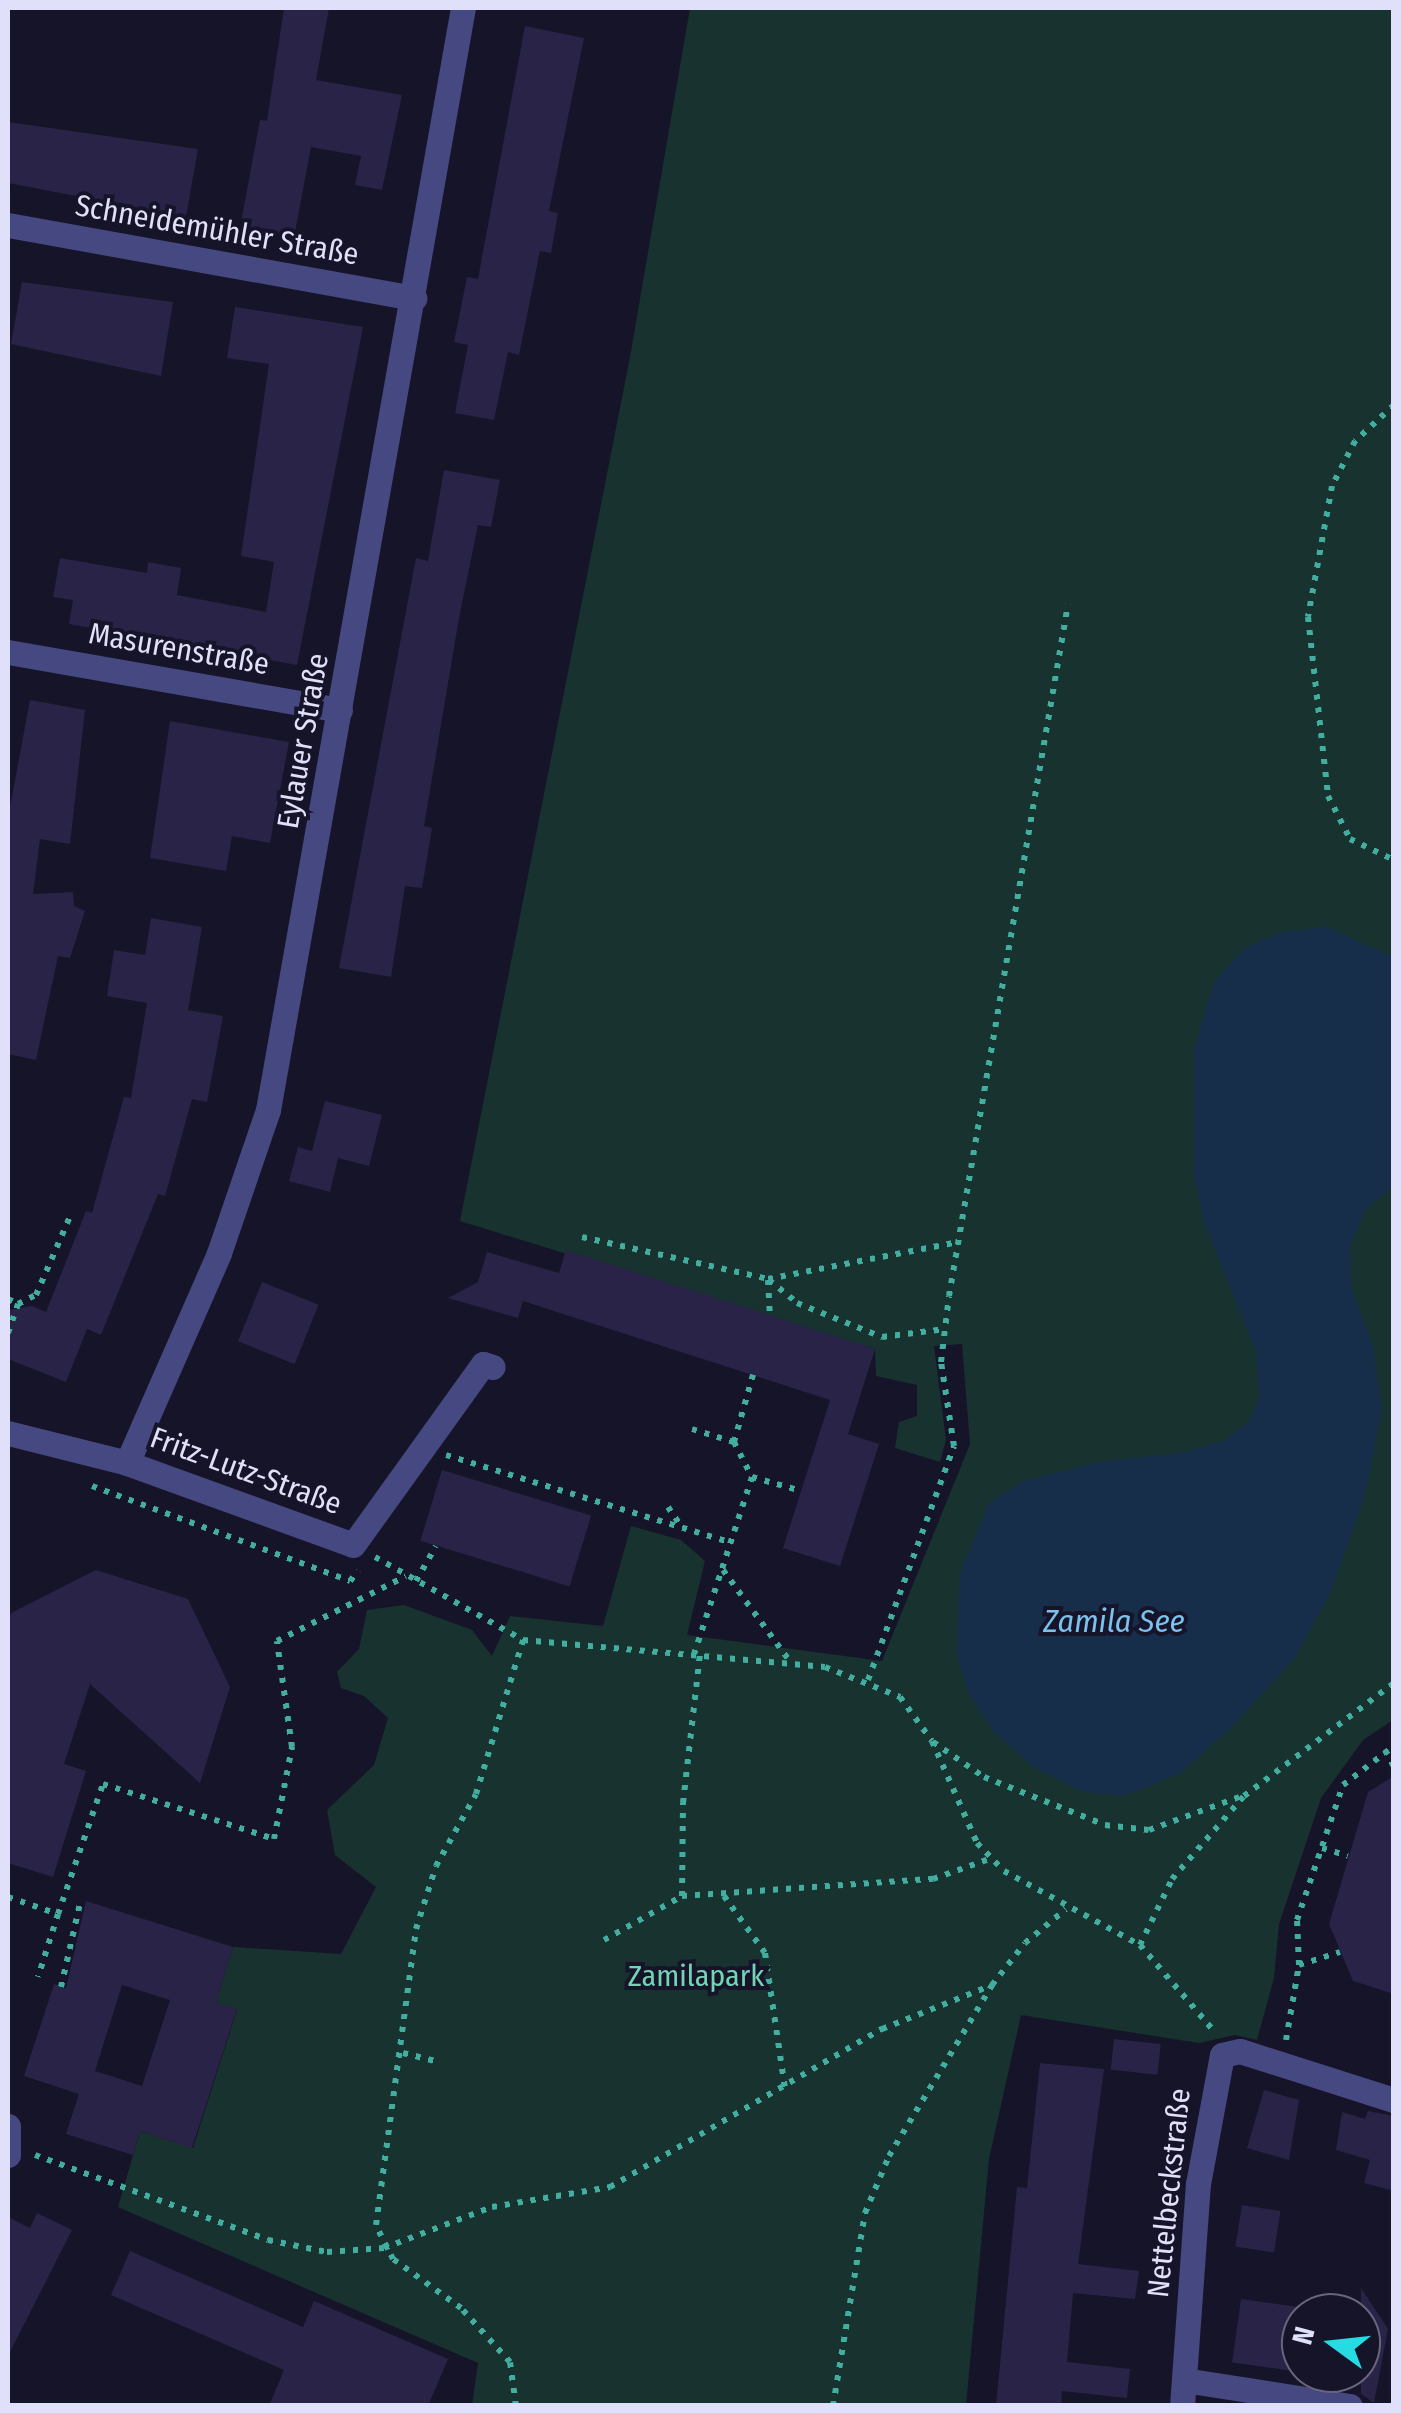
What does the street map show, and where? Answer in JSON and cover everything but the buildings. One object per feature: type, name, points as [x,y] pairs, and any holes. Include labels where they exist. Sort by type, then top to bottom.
[{"type":"street","name":"Eylauer Straße","points":[[126,1463],[219,1253],[268,1110],[463,8]]},
{"type":"street","name":"Schneidemühler Straße","points":[[8,226],[414,298]]},
{"type":"street","name":"Masurenstraße","points":[[8,652],[340,710]]},
{"type":"street","name":"Fritz-Lutz-Straße","points":[[8,1432],[126,1463],[353,1544],[483,1364],[494,1367]]},
{"type":"street","points":[[1231,2051],[1394,2100]]},
{"type":"street","name":"Nettelbeckstraße","points":[[1183,2393],[1198,2184],[1213,2076],[1231,2051]]},
{"type":"street","points":[[8,2126],[8,2155]]},
{"type":"street","points":[[1183,2393],[1350,2406]]},
{"type":"path","points":[[1394,406],[1355,441],[1332,486],[1308,617],[1328,796],[1350,839],[1394,860]]},
{"type":"path","points":[[868,1680],[954,1446],[941,1362],[945,1329],[1068,604]]},
{"type":"path","points":[[8,1333],[18,1304],[36,1295],[71,1214]]},
{"type":"path","points":[[582,1236],[768,1279],[958,1242]]},
{"type":"path","points":[[768,1279],[770,1316]]},
{"type":"path","points":[[768,1279],[797,1303],[882,1336],[945,1329]]},
{"type":"path","points":[[8,1300],[18,1304]]},
{"type":"path","points":[[682,1896],[683,1802],[697,1654],[752,1477],[734,1442],[753,1375]]},
{"type":"path","points":[[692,1430],[734,1442]]},
{"type":"path","points":[[434,1469],[445,1454],[732,1543]]},
{"type":"path","points":[[752,1477],[801,1491]]},
{"type":"path","points":[[74,1479],[350,1581],[381,1540]]},
{"type":"path","points":[[668,1507],[680,1526]]},
{"type":"path","points":[[416,1581],[436,1546]]},
{"type":"path","points":[[370,1555],[523,1640],[792,1664],[868,1680],[900,1697],[932,1741],[977,1843],[992,1858],[1066,1908],[1140,1946],[1231,2051]]},
{"type":"path","points":[[722,1570],[792,1664]]},
{"type":"path","points":[[38,1977],[103,1784],[274,1839],[292,1746],[277,1641],[406,1576]]},
{"type":"path","points":[[516,2406],[510,2362],[461,2308],[384,2248],[376,2226],[403,2054],[416,1929],[436,1866],[476,1794],[523,1640]]},
{"type":"path","points":[[1140,1946],[1172,1879],[1244,1796],[1394,1684]]},
{"type":"path","points":[[932,1741],[984,1777],[1105,1825],[1149,1830],[1244,1796]]},
{"type":"path","points":[[1282,2066],[1298,1965],[1297,1920],[1343,1785],[1394,1746]]},
{"type":"path","points":[[1385,1750],[1394,1768]]},
{"type":"path","points":[[1322,1848],[1348,1856]]},
{"type":"path","points":[[604,1940],[682,1896],[933,1879],[992,1858]]},
{"type":"path","points":[[723,1895],[765,1953],[785,2090]]},
{"type":"path","points":[[8,1896],[58,1914]]},
{"type":"path","points":[[62,1987],[81,1899]]},
{"type":"path","points":[[833,2406],[865,2213],[889,2156],[992,1985],[1025,1943],[1066,1908]]},
{"type":"path","points":[[1298,1965],[1340,1952]]},
{"type":"path","points":[[46,2159],[268,2240],[327,2252],[384,2248],[492,2207],[610,2187],[785,2090],[882,2029],[992,1985]]},
{"type":"path","points":[[403,2054],[435,2061]]},
{"type":"green space","name":"Zamilapark","points":[[690,8],[1393,8],[1393,1720],[1363,1740],[1321,1798],[1279,1924],[1274,1978],[1257,2040],[1235,2035],[1199,2043],[1021,2015],[989,2159],[966,2405],[472,2405],[478,2363],[118,2207],[140,2131],[193,2148],[237,2010],[216,2002],[233,1947],[341,1954],[376,1887],[335,1855],[327,1810],[374,1765],[388,1718],[364,1696],[341,1688],[337,1672],[359,1649],[367,1610],[404,1605],[472,1630],[492,1656],[510,1616],[603,1626],[631,1526],[681,1540],[705,1561],[687,1635],[882,1661],[970,1444],[962,1344],[934,1346],[946,1440],[940,1462],[895,1448],[899,1422],[917,1416],[917,1385],[876,1376],[875,1349],[460,1221],[630,357]]},
{"type":"water","name":"Zamila See","points":[[1326,927],[1393,957],[1393,1186],[1366,1209],[1350,1247],[1351,1287],[1373,1347],[1382,1410],[1365,1496],[1329,1596],[1294,1659],[1230,1729],[1182,1772],[1124,1796],[1084,1792],[1034,1767],[995,1733],[969,1695],[956,1653],[960,1573],[989,1503],[1023,1481],[1099,1462],[1186,1452],[1223,1441],[1249,1422],[1259,1397],[1256,1352],[1204,1222],[1194,1177],[1194,1049],[1214,982],[1244,948],[1282,932]]}]
